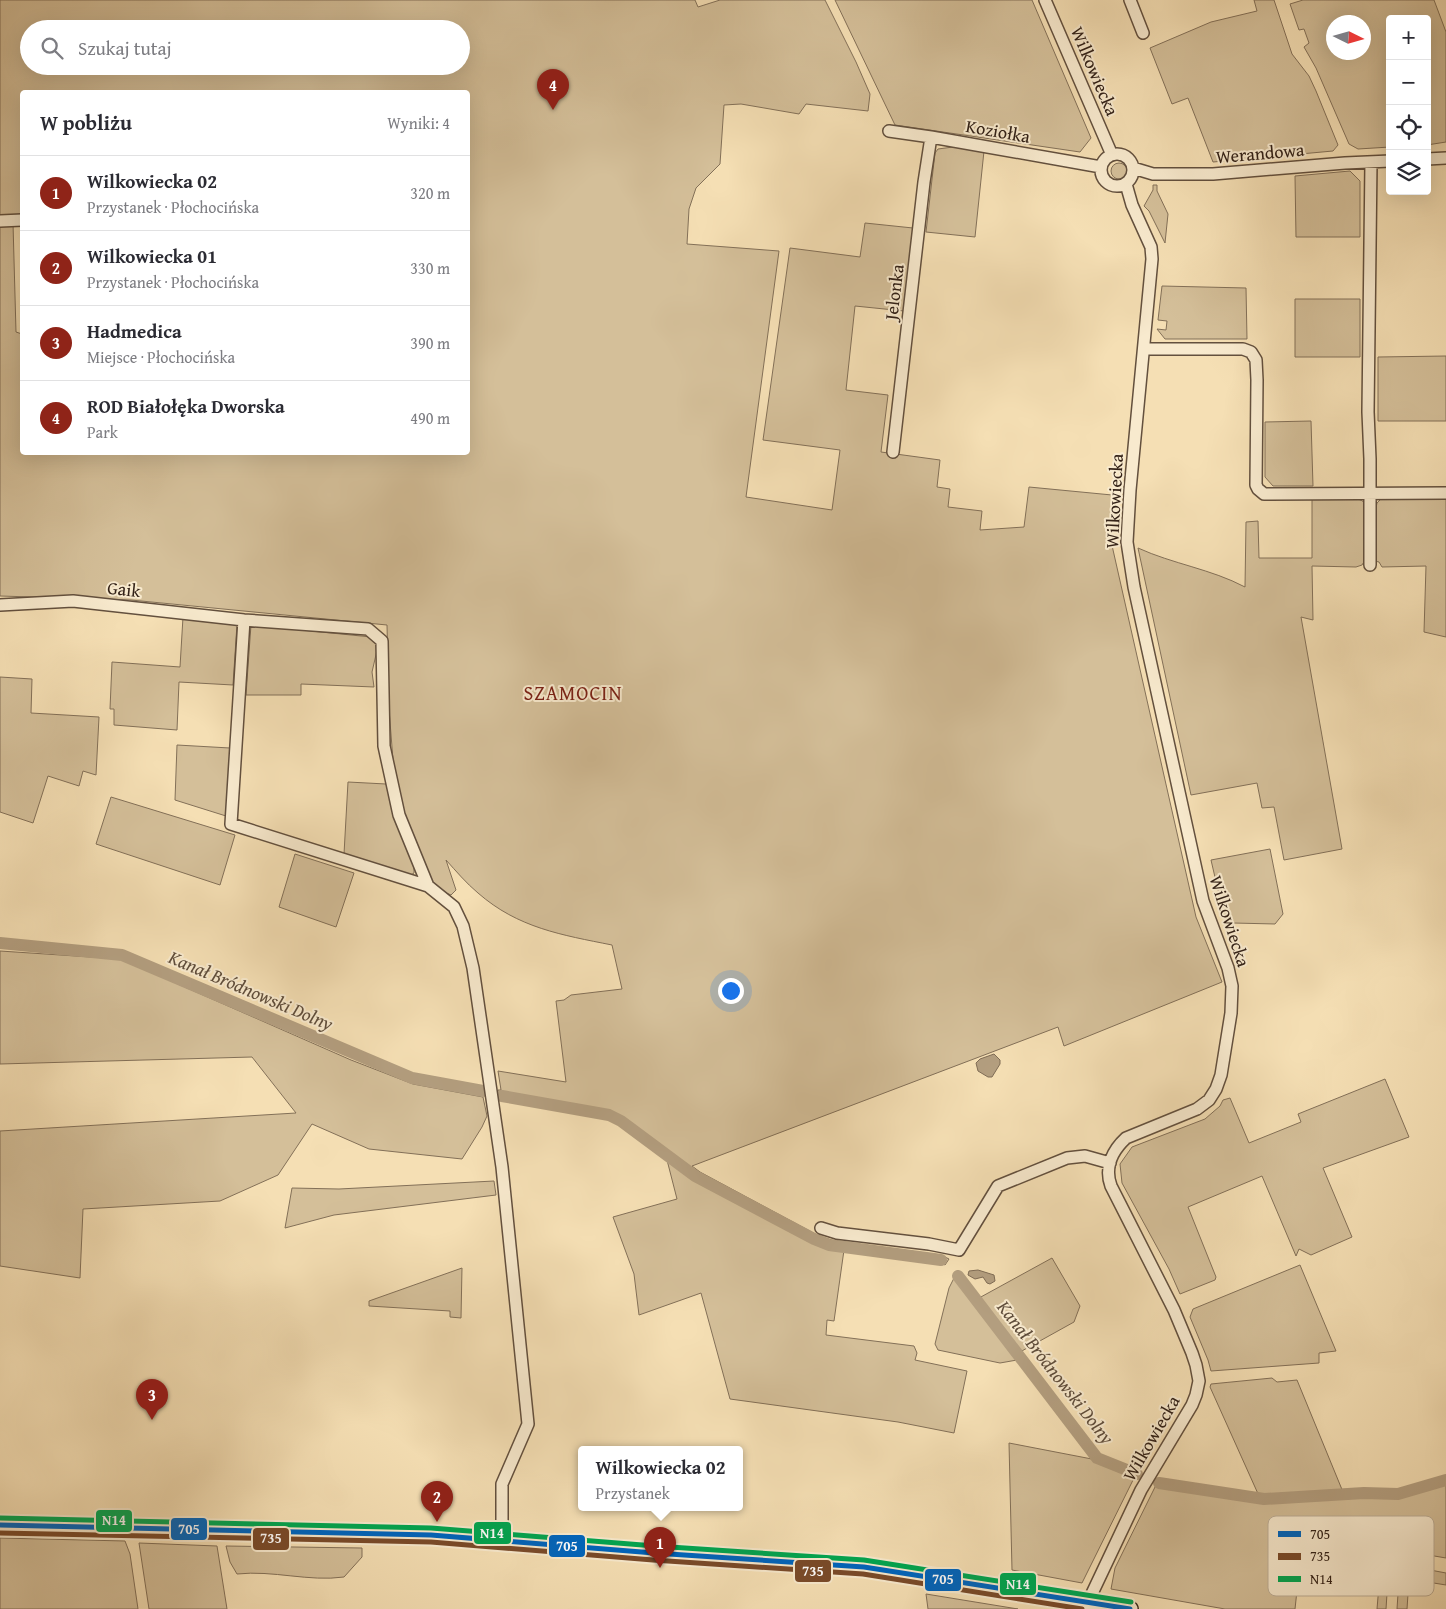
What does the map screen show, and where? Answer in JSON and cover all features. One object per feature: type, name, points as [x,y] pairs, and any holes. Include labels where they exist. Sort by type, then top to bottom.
[{"type":"main road","points":[[0,1525],[431,1535],[864,1567],[1130,1609]]},
{"type":"street","name":"Wilkowiecka","points":[[1045,0],[1112,155]]},
{"type":"street","points":[[1130,0],[1143,33]]},
{"type":"street","name":"Koziołka","points":[[889,131],[1101,167]]},
{"type":"street","name":"Jelonka","points":[[893,452],[924,182],[931,137]]},
{"type":"street","points":[[1112,155],[1123,155],[1132,163],[1133,168],[1132,178],[1126,184],[1117,187],[1108,184],[1102,176],[1101,167],[1107,157],[1112,155]]},
{"type":"street","points":[[1431,159],[1446,158]]},
{"type":"street","name":"Werandowa","points":[[1133,168],[1154,174],[1214,174],[1386,161]]},
{"type":"street","points":[[1370,162],[1368,412],[1370,565]]},
{"type":"street","name":"Wilkowiecka","points":[[1088,1602],[1141,1490],[1192,1405],[1199,1381],[1196,1365],[1174,1310],[1111,1186],[1109,1180],[1110,1163],[1119,1145],[1126,1138],[1197,1109],[1209,1100],[1216,1089],[1221,1075],[1231,1013],[1232,986],[1228,968],[1203,901],[1136,596],[1127,542],[1130,490],[1152,259],[1151,247],[1132,205],[1126,184]]},
{"type":"street","points":[[0,221],[20,220]]},
{"type":"street","points":[[1145,348],[1243,348],[1251,352],[1256,360],[1257,380],[1256,485],[1264,494],[1446,493]]},
{"type":"street","name":"Gaik","points":[[0,605],[73,601],[244,620],[368,629],[382,641],[384,746],[399,815],[428,886]]},
{"type":"street","points":[[244,620],[231,824],[428,886],[454,907],[463,926],[473,968],[502,1167],[528,1424],[502,1484],[502,1541]]},
{"type":"street","points":[[821,1228],[837,1233],[929,1244],[959,1250],[998,1186],[1067,1158],[1086,1156],[1110,1163]]},
{"type":"shaded area","points":[[0,0],[695,0],[698,7],[720,0],[825,0],[870,94],[868,111],[806,104],[799,114],[741,104],[724,105],[720,164],[696,188],[689,209],[687,244],[779,251],[746,497],[832,510],[840,450],[763,440],[790,248],[860,257],[865,223],[913,228],[904,311],[855,306],[846,390],[888,395],[881,452],[940,460],[937,487],[950,489],[948,507],[982,511],[980,530],[1024,527],[1029,487],[1112,495],[1111,541],[1196,917],[1222,982],[1064,1046],[1058,1027],[692,1166],[819,1236],[835,1241],[941,1255],[949,1259],[945,1265],[940,1262],[844,1250],[834,1321],[827,1320],[826,1335],[914,1346],[917,1353],[915,1360],[967,1371],[954,1433],[898,1422],[730,1399],[701,1293],[639,1315],[634,1274],[613,1217],[677,1199],[667,1160],[610,1119],[499,1100],[498,1090],[501,1090],[498,1071],[566,1082],[556,1001],[564,1000],[571,995],[622,989],[612,945],[576,938],[541,928],[509,914],[493,905],[478,893],[446,860],[456,890],[451,895],[431,886],[407,825],[393,760],[389,709],[387,625],[131,600],[0,596],[0,223],[13,223],[16,332],[20,333],[20,455],[470,455],[470,90],[20,90],[20,218],[0,218]]},
{"type":"shaded area","points":[[835,0],[1032,0],[1091,138],[1080,152],[895,125]]},
{"type":"shaded area","points":[[1254,0],[1274,0],[1292,54],[1309,76],[1338,145],[1333,151],[1213,162],[1188,98],[1172,104],[1150,48],[1211,22],[1257,11]]},
{"type":"shaded area","points":[[1303,0],[1434,0],[1446,32],[1446,142],[1431,144],[1431,15],[1386,15],[1386,147],[1358,149],[1349,144],[1316,68],[1304,47],[1309,43],[1304,29],[1299,30],[1290,4]]},
{"type":"shaded area","points":[[953,147],[984,151],[975,237],[926,232],[935,153],[938,149]]},
{"type":"shaded area","points":[[1119,163],[1127,171],[1119,179],[1111,171]]},
{"type":"shaded area","points":[[1350,171],[1360,181],[1360,237],[1296,237],[1295,176]]},
{"type":"shaded area","points":[[1153,185],[1157,185],[1157,191],[1168,214],[1165,243],[1149,211],[1144,206],[1153,190]]},
{"type":"shaded area","points":[[1162,286],[1246,288],[1247,339],[1165,339],[1157,329],[1166,330],[1167,321],[1158,320]]},
{"type":"shaded area","points":[[1295,299],[1360,299],[1360,357],[1295,357]]},
{"type":"shaded area","points":[[1446,356],[1446,421],[1378,421],[1378,357]]},
{"type":"shaded area","points":[[1311,421],[1313,486],[1273,486],[1265,477],[1265,422]]},
{"type":"shaded area","points":[[1382,498],[1446,498],[1446,637],[1424,632],[1426,566],[1382,567],[1379,562],[1375,561],[1375,512],[1377,503]]},
{"type":"shaded area","points":[[1312,499],[1357,499],[1363,502],[1366,509],[1367,523],[1365,560],[1362,565],[1356,567],[1312,566],[1313,620],[1301,617],[1342,849],[1284,860],[1274,807],[1262,808],[1257,783],[1191,795],[1138,548],[1245,587],[1246,522],[1258,521],[1259,558],[1312,558]]},
{"type":"shaded area","points":[[183,617],[237,624],[233,685],[179,682],[177,730],[114,725],[114,709],[110,709],[112,662],[180,667]]},
{"type":"shaded area","points":[[251,625],[371,637],[378,646],[372,672],[374,687],[301,684],[301,695],[246,695]]},
{"type":"shaded area","points":[[0,677],[32,679],[31,713],[99,717],[96,775],[83,771],[79,786],[48,776],[33,823],[0,812]]},
{"type":"shaded area","points":[[177,745],[230,748],[226,816],[175,800]]},
{"type":"shaded area","points":[[348,782],[386,784],[414,866],[414,873],[411,875],[344,854]]},
{"type":"shaded area","points":[[111,797],[235,835],[220,885],[96,844]]},
{"type":"shaded area","points":[[1270,849],[1283,914],[1275,924],[1233,923],[1224,916],[1211,860]]},
{"type":"shaded area","points":[[295,854],[354,873],[336,927],[279,907]]},
{"type":"shaded area","points":[[0,951],[121,959],[351,1060],[413,1084],[483,1097],[487,1116],[462,1159],[369,1149],[312,1124],[278,1175],[220,1201],[83,1209],[80,1278],[0,1266],[0,1131],[296,1113],[252,1057],[0,1064]]},
{"type":"shaded area","points":[[994,1054],[1000,1060],[1000,1064],[992,1077],[988,1077],[978,1071],[976,1063],[980,1059]]},
{"type":"shaded area","points":[[1385,1079],[1409,1137],[1323,1168],[1352,1237],[1311,1255],[1299,1249],[1296,1256],[1262,1176],[1188,1207],[1216,1277],[1215,1280],[1180,1294],[1169,1269],[1122,1183],[1120,1164],[1132,1147],[1205,1119],[1220,1106],[1223,1100],[1230,1098],[1249,1143],[1301,1122],[1298,1114]]},
{"type":"shaded area","points":[[494,1181],[496,1195],[334,1215],[285,1228],[292,1188],[339,1189]]},
{"type":"shaded area","points":[[1052,1258],[1080,1306],[1074,1322],[1020,1352],[1100,1456],[1138,1470],[1082,1583],[1012,1570],[1009,1443],[1097,1460],[1065,1423],[1017,1360],[1000,1363],[938,1350],[935,1344],[949,1288],[958,1270],[979,1298]]},
{"type":"shaded area","points":[[1300,1265],[1336,1351],[1319,1353],[1319,1363],[1211,1371],[1190,1317],[1193,1309]]},
{"type":"shaded area","points":[[462,1268],[461,1318],[450,1317],[450,1311],[369,1306],[369,1301]]},
{"type":"shaded area","points":[[978,1270],[994,1275],[995,1281],[990,1284],[983,1277],[975,1279],[968,1275],[969,1271]]},
{"type":"shaded area","points":[[1272,1378],[1277,1382],[1297,1380],[1343,1492],[1394,1490],[1412,1487],[1446,1476],[1446,1558],[1434,1556],[1434,1516],[1268,1516],[1268,1596],[1296,1596],[1295,1609],[1225,1609],[1111,1589],[1115,1568],[1156,1485],[1161,1479],[1259,1496],[1210,1387],[1211,1384]]},
{"type":"shaded area","points":[[0,1538],[125,1541],[130,1554],[138,1609],[0,1609]]},
{"type":"shaded area","points":[[139,1543],[217,1546],[227,1609],[149,1609]]},
{"type":"shaded area","points":[[226,1546],[362,1548],[362,1557],[344,1577],[318,1578],[264,1573],[237,1574],[230,1562]]},
{"type":"shaded area","points":[[1434,1571],[1446,1573],[1446,1585],[1434,1583]]},
{"type":"shaded area","points":[[926,1594],[1018,1609],[928,1609]]},
{"type":"shaded area","points":[[1378,1596],[1387,1596],[1386,1609],[1377,1609]]},
{"type":"shaded area","points":[[1398,1596],[1408,1596],[1407,1609],[1397,1609]]},
{"type":"waterway","name":"Kanał Bródnowski Dolny","points":[[0,943],[122,955],[412,1078],[483,1091]]},
{"type":"waterway","name":"Kanał Bródnowski Dolny","points":[[502,1096],[609,1115],[621,1121],[695,1176],[814,1239],[829,1245],[941,1260]]},
{"type":"waterway","name":"Kanał Bródnowski Dolny","points":[[958,1276],[1097,1458],[1137,1474]]},
{"type":"waterway","name":"Kanał Bródnowski Dolny","points":[[1159,1483],[1264,1499],[1364,1493],[1398,1494],[1446,1480]]},
{"type":"transit line","name":"N14","points":[[0,1518],[431,1528],[864,1560],[1131,1602]]},
{"type":"transit line","name":"705","points":[[0,1525],[431,1535],[654,1553],[864,1567],[1130,1609]]},
{"type":"transit line","name":"735","points":[[0,1533],[431,1542],[653,1560],[863,1574],[1082,1609]]},
{"type":"place","name":"ROD Białołęka Dworska","points":[[553,110]]},
{"type":"place","name":"Hadmedica","points":[[152,1420]]},
{"type":"place","name":"Wilkowiecka 01","points":[[437,1522]]},
{"type":"place","name":"Wilkowiecka 02","points":[[660,1568]]},
{"type":"district","name":"SZAMOCIN","points":[[573,692]]}]
